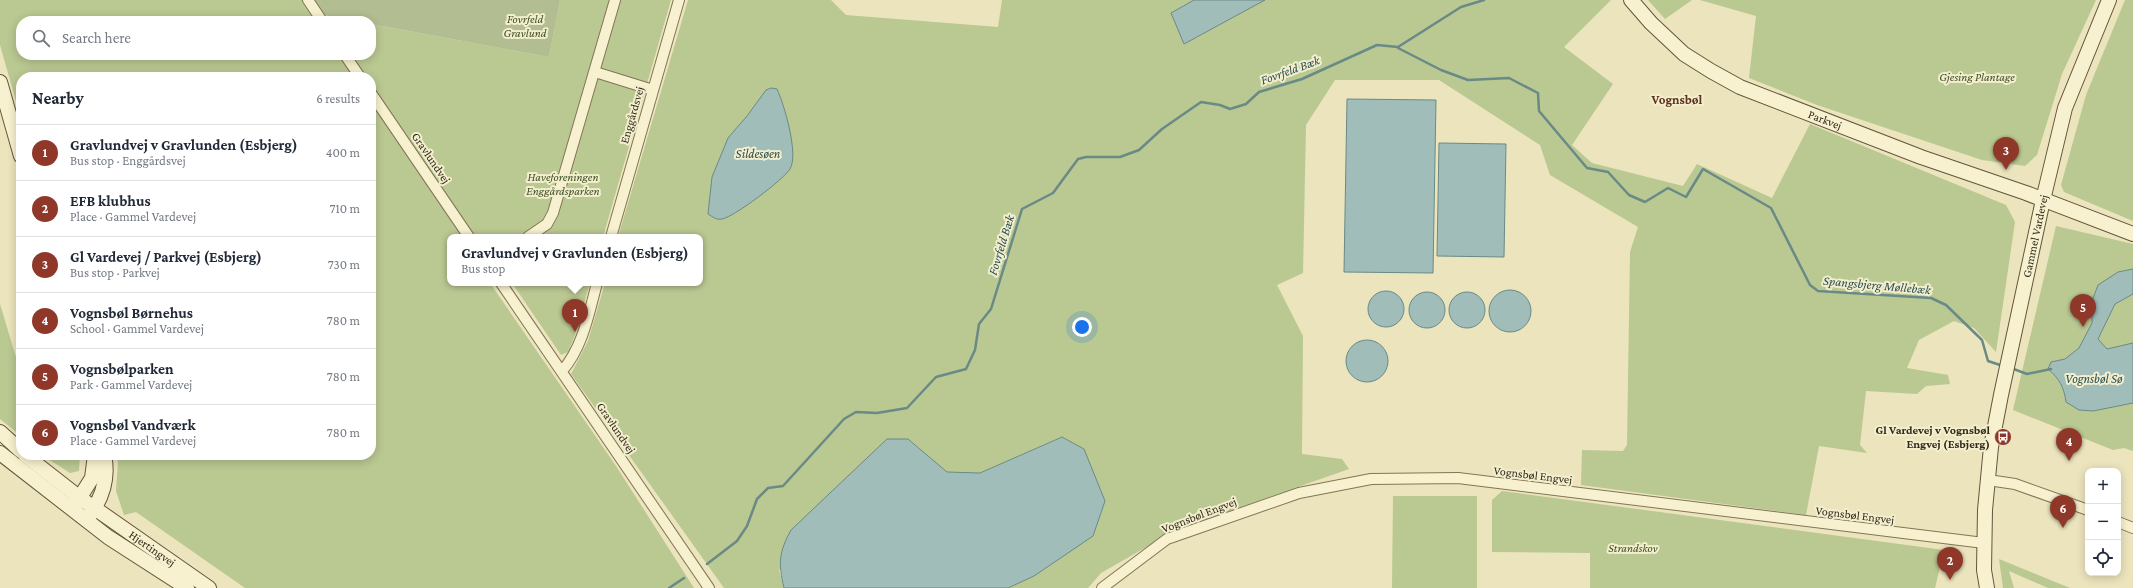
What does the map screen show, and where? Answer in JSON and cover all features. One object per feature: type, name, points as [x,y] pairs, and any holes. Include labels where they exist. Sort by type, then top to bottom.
[{"type":"street","points":[[308,0],[319,16]]},
{"type":"street","points":[[532,234],[547,224],[553,213],[615,0]]},
{"type":"street","name":"Enggårdsvej","points":[[611,234],[680,0]]},
{"type":"street","name":"Parkvej","points":[[1631,0],[1651,23],[1684,54],[1740,87],[1921,157],[2043,200],[2133,234]]},
{"type":"street","name":"Gammel Vardevej","points":[[1987,588],[1984,543],[1988,480],[1991,447],[2005,376],[2043,200],[2065,108],[2109,0]]},
{"type":"street","points":[[348,60],[357,72]]},
{"type":"street","points":[[595,72],[653,90]]},
{"type":"street","points":[[0,82],[16,138]]},
{"type":"street","name":"Gravlundvej","points":[[376,100],[467,234]]},
{"type":"street","name":"Gravlundvej","points":[[503,286],[709,588]]},
{"type":"street","points":[[562,371],[572,360],[579,345],[596,286]]},
{"type":"street","points":[[0,432],[16,446]]},
{"type":"street","points":[[3,456],[16,448]]},
{"type":"street","points":[[3,456],[16,458]]},
{"type":"street","name":"Hjertingvej","points":[[3,456],[86,520],[187,588]]},
{"type":"street","points":[[19,460],[42,469]]},
{"type":"street","points":[[32,460],[42,469]]},
{"type":"street","points":[[71,509],[80,498],[92,478],[94,460]]},
{"type":"street","points":[[86,520],[102,496],[106,478],[104,460]]},
{"type":"street","name":"Hjertingvej","points":[[42,469],[80,498],[209,588]]},
{"type":"street","name":"Vognsbøl Engvej","points":[[1102,588],[1167,538],[1299,493],[1371,479],[1458,478],[1984,543]]},
{"type":"street","points":[[1988,480],[2015,484],[2085,509]]},
{"type":"street","points":[[2121,523],[2133,528]]},
{"type":"green space","name":"Haveforeningen Enggårdsparken","points":[[0,0],[300,0],[309,12],[329,16],[16,16],[16,60],[376,60],[376,25],[549,57],[560,0],[671,0],[604,234],[447,234],[447,286],[492,286],[616,466],[694,588],[245,588],[136,512],[124,515],[116,491],[117,460],[376,460],[376,72],[16,72],[16,101],[0,45]]},
{"type":"green space","name":"Fovrfeld Gravlund","points":[[300,0],[560,0],[549,57],[376,25],[376,16],[329,16],[309,12]]},
{"type":"green space","points":[[688,0],[831,0],[846,15],[998,27],[1002,0],[1611,0],[1564,47],[1613,84],[1572,145],[1592,163],[1683,186],[1697,164],[1772,198],[1810,124],[2006,205],[2015,222],[1996,352],[1974,328],[1954,321],[1919,340],[1907,368],[1948,375],[1950,384],[1926,386],[1917,394],[1866,391],[1860,445],[1867,453],[1819,446],[1806,515],[1581,485],[1582,450],[1623,451],[1627,445],[1630,252],[1638,227],[1550,175],[1540,145],[1439,80],[1335,80],[1306,125],[1303,273],[1277,285],[1303,336],[1302,454],[1342,459],[1349,469],[1178,529],[1101,573],[1088,588],[1008,588],[1034,576],[1061,437],[980,473],[947,472],[908,439],[779,570],[784,588],[724,588],[571,374],[588,341],[604,286],[703,286],[703,234],[619,234]]},
{"type":"green space","points":[[1648,0],[1692,0],[1665,19]]},
{"type":"green space","name":"Gjesing Plantage","points":[[1700,0],[2096,0],[2062,74],[2037,155],[2025,166],[1982,160],[1817,105],[1749,78],[1756,16]]},
{"type":"green space","points":[[2125,0],[2133,0],[2133,221],[2064,192],[2061,185],[2086,95]]},
{"type":"green space","points":[[2056,226],[2133,244],[2133,451],[2124,448],[2113,450],[2013,410]]},
{"type":"green space","points":[[514,286],[589,286],[575,335],[568,352],[561,355]]},
{"type":"green space","points":[[0,304],[16,357],[16,432],[0,419]]},
{"type":"green space","points":[[50,460],[80,460],[79,471],[70,473]]},
{"type":"green space","name":"Strandskov","points":[[1502,491],[1944,550],[1935,588],[1590,588],[1590,553],[1492,552],[1492,500]]},
{"type":"green space","points":[[1393,496],[1477,496],[1477,588],[1392,588]]},
{"type":"green space","points":[[1999,559],[2070,588],[2048,588],[2009,571],[2014,588],[2003,588]]},
{"type":"water","points":[[1194,0],[1265,0],[1184,44],[1171,13]]},
{"type":"water","name":"Sildesøen","points":[[771,88],[777,89],[790,129],[793,152],[790,169],[769,189],[737,212],[722,219],[715,218],[708,214],[712,177],[728,138],[747,116],[766,90]]},
{"type":"water","points":[[1347,99],[1436,100],[1433,273],[1344,272]]},
{"type":"water","points":[[1439,143],[1506,144],[1504,257],[1437,256]]},
{"type":"water","name":"Vognsbøl Sø","points":[[2133,269],[2133,294],[2115,304],[2098,339],[2107,349],[2133,343],[2133,403],[2093,411],[2079,410],[2066,402],[2060,383],[2048,369],[2051,362],[2065,359],[2079,348],[2092,323],[2092,301],[2098,285],[2118,272]]},
{"type":"water","points":[[1506,290],[1514,290],[1522,293],[1528,299],[1531,311],[1528,323],[1522,329],[1514,332],[1506,332],[1498,329],[1492,323],[1489,315],[1489,307],[1492,299],[1498,293]]},
{"type":"water","points":[[1390,291],[1399,296],[1403,302],[1403,316],[1399,322],[1390,327],[1382,327],[1373,322],[1369,316],[1368,305],[1373,296],[1379,292]]},
{"type":"water","points":[[1431,292],[1440,297],[1444,303],[1444,317],[1440,323],[1431,328],[1423,328],[1414,323],[1410,317],[1409,306],[1414,297],[1420,293]]},
{"type":"water","points":[[1471,292],[1480,297],[1484,303],[1484,317],[1480,323],[1471,328],[1463,328],[1454,323],[1450,317],[1449,306],[1454,297],[1460,293]]},
{"type":"water","points":[[1363,340],[1371,340],[1382,346],[1388,357],[1388,365],[1382,376],[1371,382],[1363,382],[1352,376],[1346,365],[1346,357],[1352,346]]},
{"type":"water","points":[[1062,437],[1084,449],[1105,501],[1093,536],[1034,576],[1008,588],[784,588],[780,564],[782,551],[791,530],[887,439],[908,439],[947,472],[980,473]]},
{"type":"waterway","name":"Fovrfeld Bæk","points":[[707,564],[737,541],[747,526],[757,499],[768,488],[783,486],[844,419],[856,412],[877,413],[907,408],[936,377],[966,369],[975,350],[979,324],[991,309],[1022,209],[1053,193],[1078,159],[1086,157],[1120,157],[1139,150],[1162,129],[1201,102],[1220,105],[1230,109],[1246,104],[1259,92],[1302,79],[1377,45],[1398,47],[1461,7],[1484,0]]},
{"type":"waterway","name":"Spangsbjerg Møllebæk","points":[[1398,48],[1441,70],[1468,80],[1509,78],[1538,93],[1539,111],[1587,168],[1608,172],[1629,195],[1645,202],[1668,188],[1686,197],[1703,169],[1771,208],[1810,285],[1818,291],[1931,298],[1946,305],[1982,340],[1988,361],[2003,366]]},
{"type":"waterway","name":"Spangsbjerg Møllebæk","points":[[2011,368],[2027,374],[2051,369]]},
{"type":"waterway","name":"Fovrfeld Bæk","points":[[669,588],[684,578]]},
{"type":"place","name":"Gl Vardevej / Parkvej (Esbjerg)","points":[[2006,170]]},
{"type":"place","name":"Vognsbølparken","points":[[2083,327]]},
{"type":"place","name":"Gravlundvej v Gravlunden (Esbjerg)","points":[[575,332]]},
{"type":"place","name":"Gl Vardevej v Vognsbøl Engvej (Esbjerg)","points":[[2003,437]]},
{"type":"place","name":"Vognsbøl Børnehus","points":[[2069,461]]},
{"type":"place","name":"Vognsbøl Vandværk","points":[[2063,528]]},
{"type":"place","name":"EFB klubhus","points":[[1950,580]]},
{"type":"district","name":"Vognsbøl","points":[[1677,99]]}]
